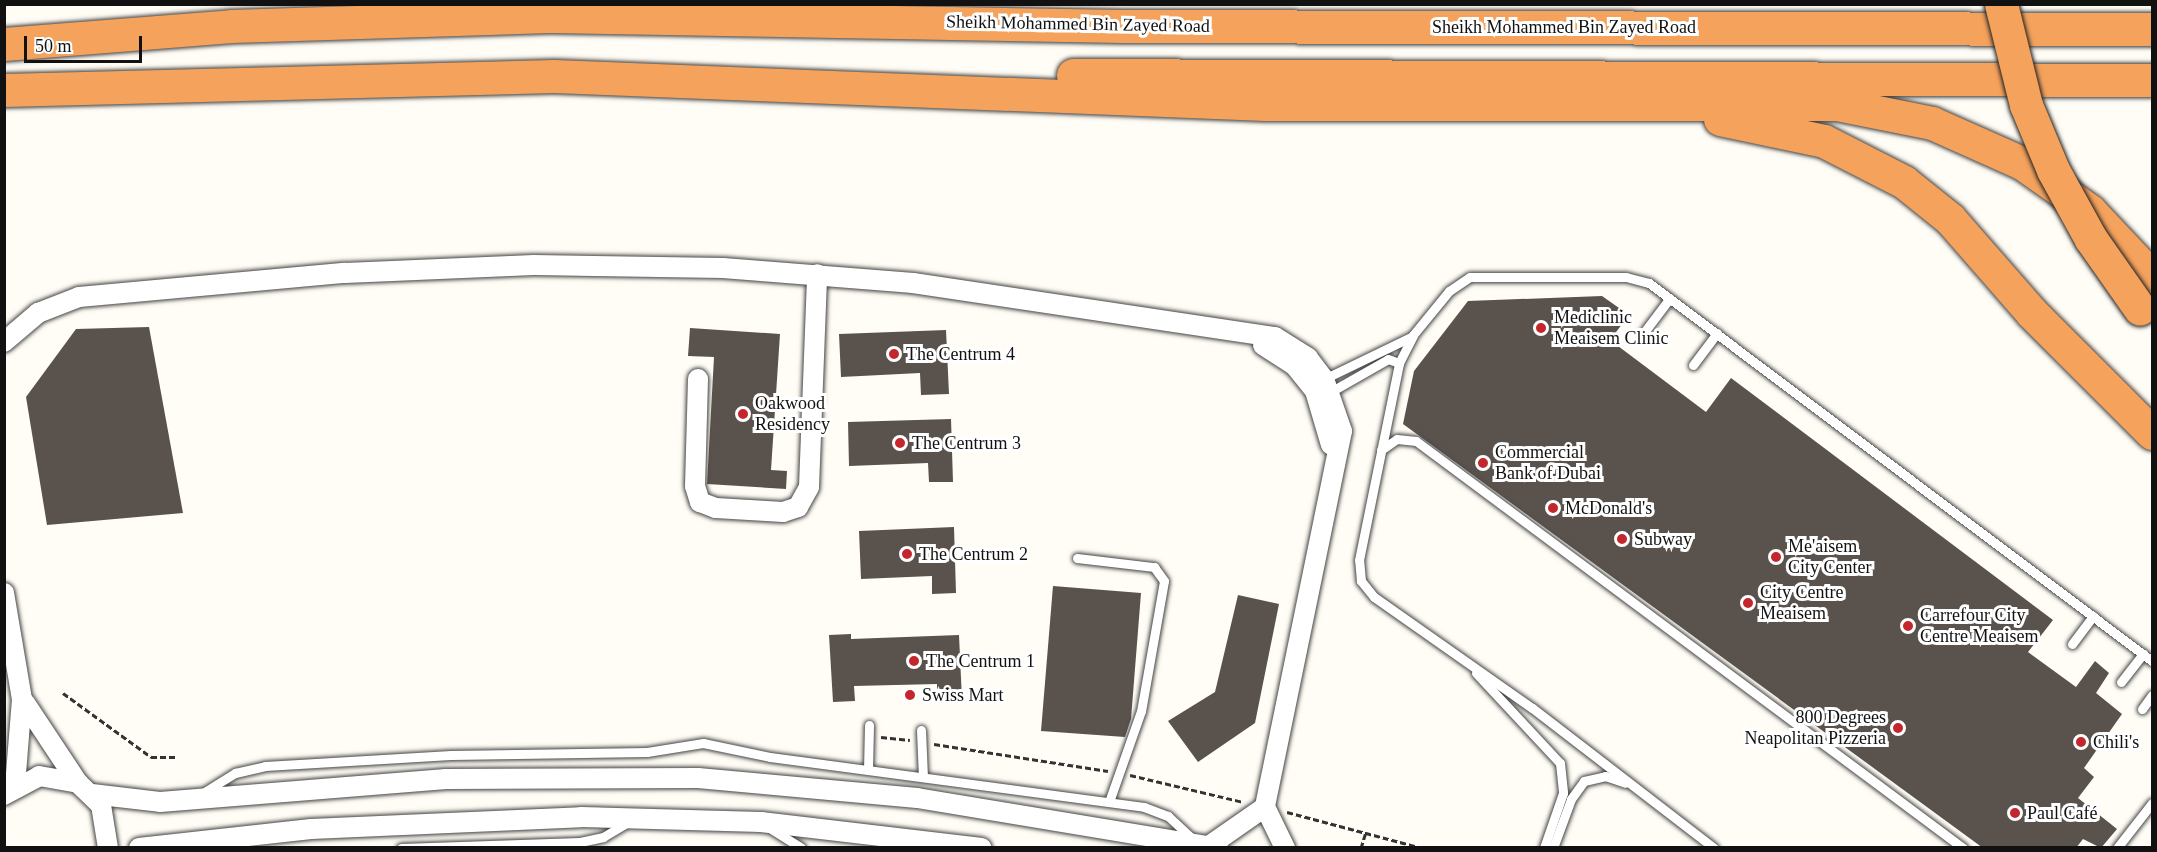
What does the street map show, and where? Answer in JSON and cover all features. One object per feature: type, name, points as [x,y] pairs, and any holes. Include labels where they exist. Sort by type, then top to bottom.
[{"type":"highway","points":[[2001,4],[2016,72],[2053,170],[2091,239],[2146,316]]},
{"type":"highway","name":"Sheikh Mohammed Bin Zayed Road","points":[[4,44],[231,26],[550,16],[1123,26],[2152,29]]},
{"type":"highway","points":[[826,86],[994,76],[1253,74],[2152,80]]},
{"type":"highway","points":[[4,90],[143,90],[554,76],[1265,104],[1587,101],[1837,104],[1932,123],[1993,147],[2046,177],[2090,211],[2152,276]]},
{"type":"highway","points":[[4,110],[143,90]]},
{"type":"highway","points":[[1587,101],[1767,125],[1824,141],[1878,166],[1950,219],[2031,312],[2152,433]]},
{"type":"street","points":[[4,342],[38,313],[79,297],[322,275],[534,265],[817,274],[1209,325],[1275,337],[1308,358],[1328,385],[1342,445],[1265,807],[1239,830],[1208,846],[917,798],[698,778],[457,779],[137,802],[85,788],[53,775],[10,791],[22,699],[4,593]]},
{"type":"street","points":[[698,379],[695,486],[700,502],[716,508],[783,512],[798,507],[809,487],[817,274]]},
{"type":"street","points":[[1209,325],[1270,347],[1305,378],[1327,420],[1332,495]]},
{"type":"street","points":[[22,699],[106,817],[108,848]]},
{"type":"street","points":[[1265,807],[1285,848]]},
{"type":"street","points":[[139,848],[202,838],[491,818],[634,818],[761,822],[981,848]]},
{"type":"lane","points":[[1714,848],[1640,790],[1374,597],[1361,581],[1359,560],[1399,363],[1413,335],[1449,291],[1482,274],[1626,277],[1670,298],[2152,661]]},
{"type":"lane","points":[[1645,331],[1670,298]]},
{"type":"lane","points":[[1693,365],[1717,333]]},
{"type":"lane","points":[[1328,385],[1413,335]]},
{"type":"lane","points":[[1328,385],[1388,359],[1399,363]]},
{"type":"lane","points":[[1380,451],[1397,439],[1416,441],[1963,848]]},
{"type":"lane","points":[[1077,558],[1154,567],[1164,580],[1141,711],[1109,802]]},
{"type":"lane","points":[[2072,644],[2093,616]]},
{"type":"lane","points":[[2121,682],[2143,654]]},
{"type":"lane","points":[[1468,664],[1560,763],[1563,793],[1544,848]]},
{"type":"lane","points":[[2142,709],[2152,695]]},
{"type":"lane","points":[[868,770],[869,730]]},
{"type":"lane","points":[[921,730],[923,777]]},
{"type":"lane","points":[[196,799],[221,780],[266,766],[451,755],[647,752],[703,743],[868,770],[1109,802],[1161,812],[1208,846]]},
{"type":"lane","points":[[1553,848],[1571,799],[1584,781],[1605,776],[1640,790]]},
{"type":"lane","points":[[2117,848],[2152,803]]},
{"type":"lane","points":[[401,848],[592,840],[634,818]]},
{"type":"lane","points":[[761,822],[801,848]]},
{"type":"lane","points":[[202,838],[221,848]]},
{"type":"path","points":[[63,693],[151,758],[176,757]]},
{"type":"path","points":[[869,730],[921,742],[1118,772],[1366,832],[1422,848]]},
{"type":"path","points":[[1361,848],[1366,832]]},
{"type":"building","name":"Me'aisem City Center","points":[[1602,296],[1629,315],[1610,340],[1706,412],[1731,378],[2053,620],[2028,652],[2076,687],[2095,661],[2109,673],[2096,693],[2122,714],[2084,768],[2094,777],[2078,798],[2117,829],[2101,848],[2083,839],[2076,848],[1983,848],[1403,424],[1414,371],[1468,301]]},
{"type":"building","points":[[149,327],[183,513],[47,525],[26,397],[76,329]]},
{"type":"building","name":"Oakwood Residency","points":[[690,328],[780,334],[771,470],[787,471],[786,489],[707,484],[714,357],[688,356]]},
{"type":"building","name":"The Centrum 4","points":[[946,330],[949,394],[921,395],[920,373],[841,377],[839,334]]},
{"type":"building","name":"The Centrum 3","points":[[951,419],[953,482],[929,482],[928,463],[849,466],[848,422]]},
{"type":"building","name":"The Centrum 2","points":[[954,527],[956,593],[932,594],[932,576],[861,579],[859,531]]},
{"type":"building","points":[[1053,586],[1141,593],[1131,719],[1125,737],[1041,731]]},
{"type":"building","points":[[1238,595],[1279,604],[1255,723],[1198,762],[1168,721],[1215,692]]},
{"type":"building","name":"The Centrum 1","points":[[851,634],[851,639],[959,635],[962,700],[937,700],[937,684],[854,686],[855,701],[833,702],[829,635]]},
{"type":"place","name":"Mediclinic Meaisem Clinic","points":[[1541,328]]},
{"type":"place","name":"The Centrum 4","points":[[894,354]]},
{"type":"place","name":"Oakwood Residency","points":[[743,414]]},
{"type":"place","name":"The Centrum 3","points":[[900,443]]},
{"type":"place","name":"Commercial Bank of Dubai","points":[[1483,463]]},
{"type":"place","name":"McDonald's","points":[[1553,508]]},
{"type":"place","name":"Subway","points":[[1622,539]]},
{"type":"place","name":"The Centrum 2","points":[[907,554]]},
{"type":"place","name":"Me'aisem City Center","points":[[1776,557]]},
{"type":"place","name":"City Centre Meaisem","points":[[1748,603]]},
{"type":"place","name":"Carrefour City Centre Meaisem","points":[[1908,626]]},
{"type":"place","name":"The Centrum 1","points":[[914,661]]},
{"type":"place","name":"Swiss Mart","points":[[910,695]]},
{"type":"place","name":"800 Degrees Neapolitan Pizzeria","points":[[1898,728]]},
{"type":"place","name":"Chili's","points":[[2081,742]]},
{"type":"place","name":"Paul Café","points":[[2015,813]]}]
